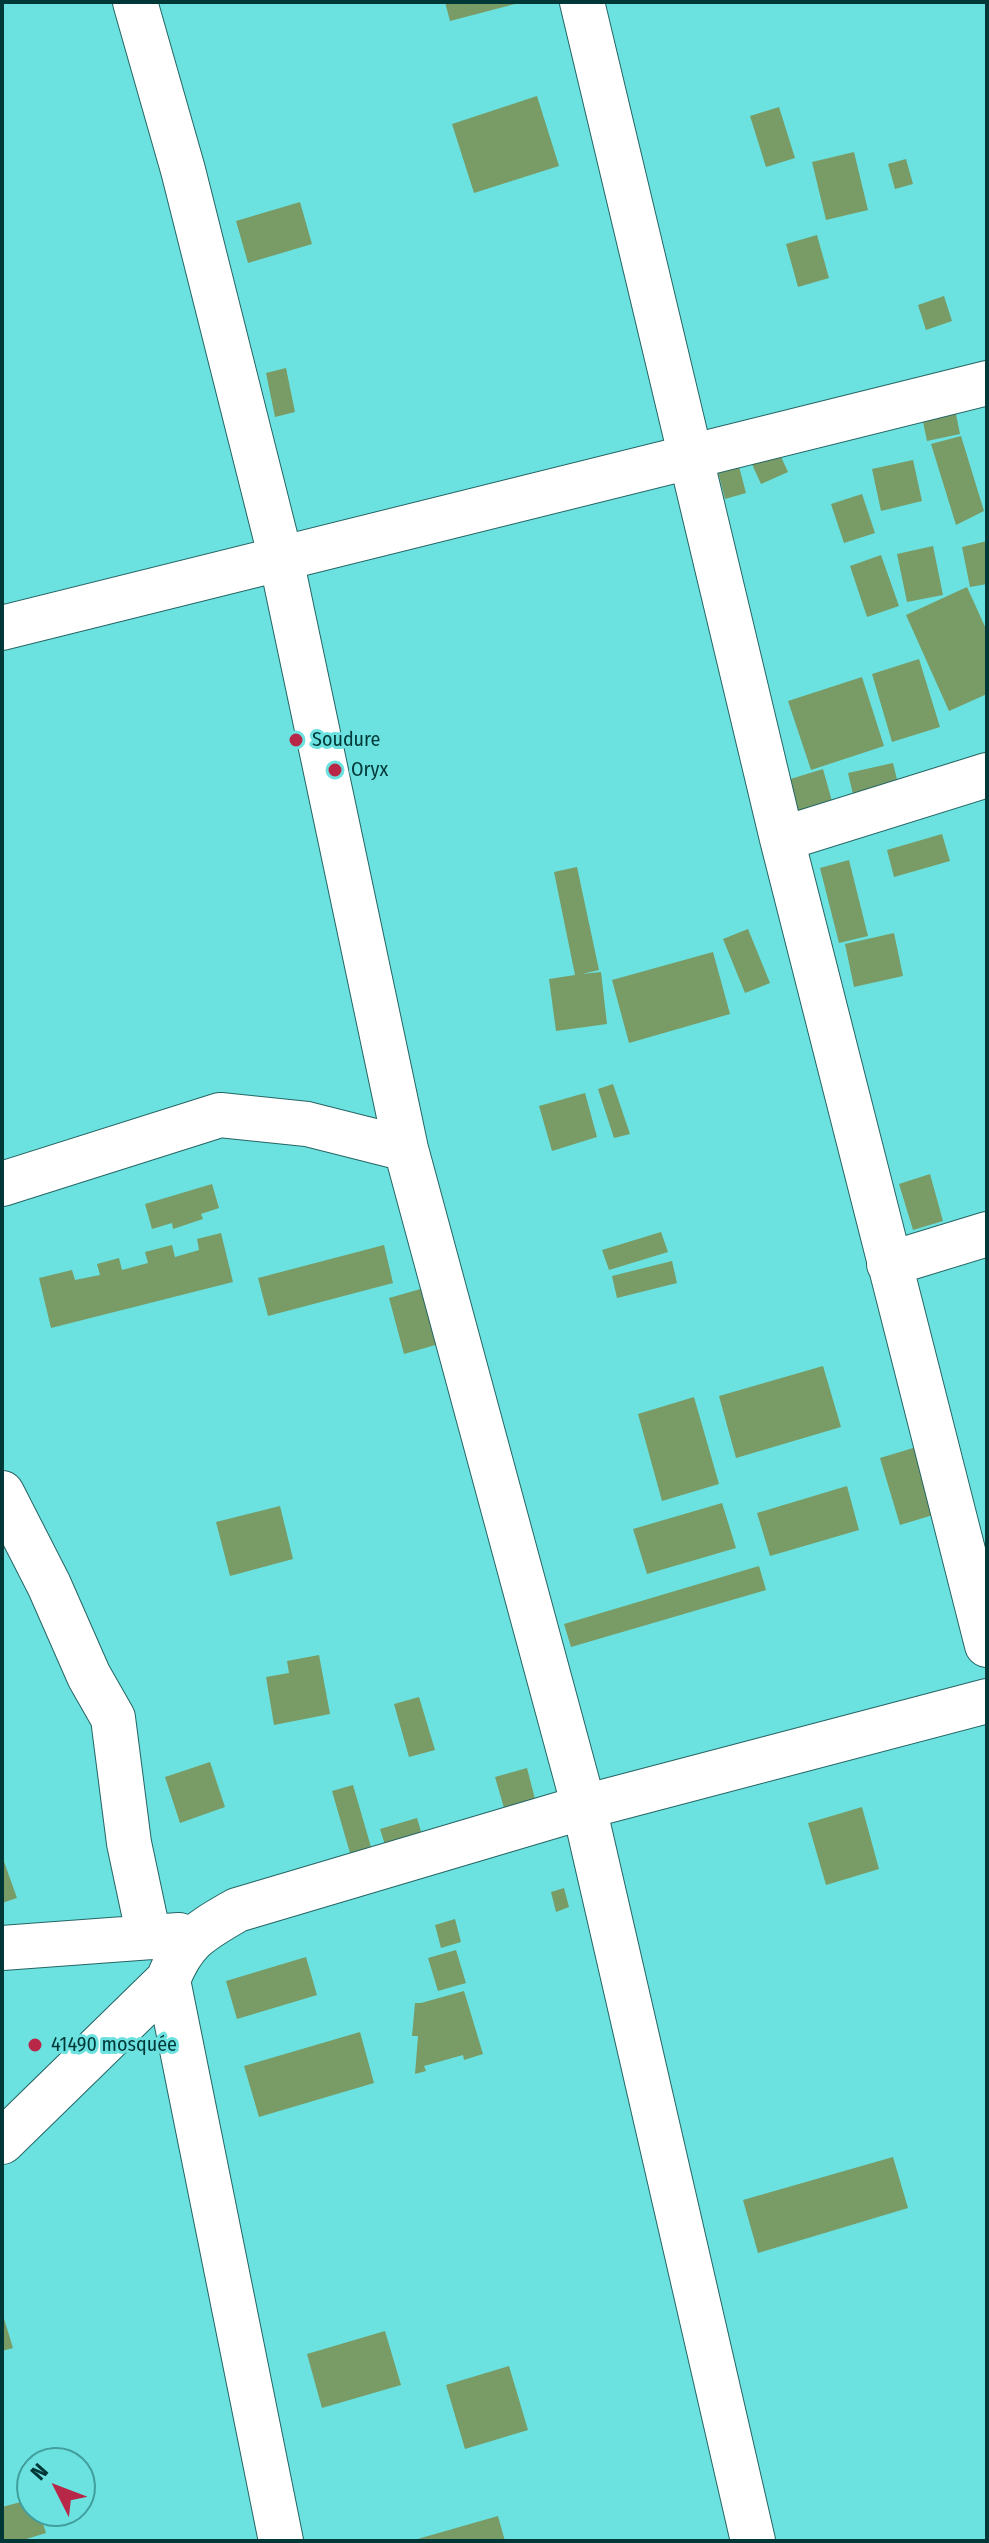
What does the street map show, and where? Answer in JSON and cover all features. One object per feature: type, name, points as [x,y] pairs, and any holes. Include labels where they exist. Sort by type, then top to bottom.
[{"type":"street","points":[[135,2],[183,170],[281,559],[406,1149],[584,1807],[753,2541]]},
{"type":"street","points":[[582,2],[782,839],[987,1645]]},
{"type":"street","points":[[2,628],[987,383]]},
{"type":"street","points":[[782,839],[987,775]]},
{"type":"street","points":[[2,1184],[220,1115],[307,1124],[406,1149]]},
{"type":"street","points":[[889,1264],[987,1234]]},
{"type":"street","points":[[2,1493],[49,1585],[89,1676],[113,1718],[129,1843],[149,1937]]},
{"type":"street","points":[[2,2142],[168,1980],[177,1956],[198,1933],[237,1910],[584,1807],[987,1701]]},
{"type":"street","points":[[2,1948],[198,1933]]},
{"type":"street","points":[[168,1980],[281,2541]]},
{"type":"building","points":[[445,2],[519,2],[519,3],[450,21]]},
{"type":"building","points":[[537,96],[559,166],[474,193],[452,124]]},
{"type":"building","points":[[779,107],[795,158],[766,167],[750,116]]},
{"type":"building","points":[[854,152],[868,210],[826,220],[812,162]]},
{"type":"building","points":[[906,159],[913,184],[895,189],[888,164]]},
{"type":"building","points":[[300,202],[312,244],[248,263],[236,221]]},
{"type":"building","points":[[817,235],[829,278],[798,287],[786,244]]},
{"type":"building","points":[[944,296],[952,321],[926,330],[918,305]]},
{"type":"building","points":[[286,368],[295,412],[275,417],[266,373]]},
{"type":"building","points":[[955,409],[960,434],[927,441],[922,417]]},
{"type":"building","points":[[961,436],[984,511],[956,525],[931,444]]},
{"type":"building","points":[[778,450],[788,472],[761,484],[751,462]]},
{"type":"building","points":[[737,459],[746,493],[725,499],[716,464]]},
{"type":"building","points":[[913,460],[922,501],[881,511],[872,469]]},
{"type":"building","points":[[862,494],[875,533],[844,543],[831,504]]},
{"type":"building","points":[[987,541],[987,584],[970,587],[962,547]]},
{"type":"building","points":[[933,546],[943,595],[907,602],[897,554]]},
{"type":"building","points":[[881,555],[899,606],[867,617],[850,566]]},
{"type":"building","points":[[967,587],[987,631],[987,694],[949,711],[906,615]]},
{"type":"building","points":[[919,659],[940,727],[892,742],[872,674]]},
{"type":"building","points":[[862,677],[884,746],[811,770],[788,701]]},
{"type":"building","points":[[893,763],[901,796],[856,807],[848,773]]},
{"type":"building","points":[[823,769],[835,812],[797,824],[784,781]]},
{"type":"building","points":[[942,834],[950,861],[894,877],[887,850]]},
{"type":"building","points":[[849,860],[868,936],[839,943],[820,868]]},
{"type":"building","points":[[577,867],[599,970],[582,974],[601,972],[607,1024],[556,1031],[549,979],[575,975],[554,872]]},
{"type":"building","points":[[748,929],[770,983],[745,993],[723,939]]},
{"type":"building","points":[[894,933],[903,976],[854,987],[845,944]]},
{"type":"building","points":[[713,952],[730,1014],[629,1043],[612,980]]},
{"type":"building","points":[[613,1084],[630,1134],[614,1138],[598,1089]]},
{"type":"building","points":[[585,1093],[597,1137],[552,1151],[539,1106]]},
{"type":"building","points":[[930,1174],[943,1221],[913,1230],[899,1184]]},
{"type":"building","points":[[212,1184],[219,1208],[201,1214],[203,1219],[173,1229],[172,1223],[152,1229],[145,1204]]},
{"type":"building","points":[[661,1232],[668,1252],[609,1270],[602,1250]]},
{"type":"building","points":[[221,1233],[233,1282],[51,1328],[39,1278],[72,1270],[75,1280],[100,1275],[97,1264],[119,1258],[122,1270],[148,1263],[145,1252],[172,1245],[175,1257],[199,1250],[197,1239]]},
{"type":"building","points":[[384,1245],[393,1283],[268,1316],[258,1278]]},
{"type":"building","points":[[672,1261],[677,1283],[617,1298],[612,1276]]},
{"type":"building","points":[[424,1288],[439,1344],[404,1354],[389,1298]]},
{"type":"building","points":[[823,1366],[841,1427],[736,1458],[719,1396]]},
{"type":"building","points":[[694,1397],[719,1484],[662,1501],[638,1414]]},
{"type":"building","points":[[923,1445],[943,1512],[900,1525],[880,1458]]},
{"type":"building","points":[[847,1486],[859,1530],[770,1556],[757,1513]]},
{"type":"building","points":[[722,1503],[736,1548],[647,1574],[633,1529]]},
{"type":"building","points":[[280,1506],[293,1559],[230,1576],[216,1522]]},
{"type":"building","points":[[759,1566],[766,1590],[571,1647],[564,1624]]},
{"type":"building","points":[[319,1655],[330,1714],[274,1725],[266,1677],[289,1673],[287,1661]]},
{"type":"building","points":[[419,1697],[435,1750],[409,1757],[394,1704]]},
{"type":"building","points":[[210,1762],[225,1807],[180,1823],[165,1777]]},
{"type":"building","points":[[527,1768],[535,1799],[504,1808],[495,1777]]},
{"type":"building","points":[[353,1785],[371,1847],[350,1853],[332,1791]]},
{"type":"building","points":[[862,1807],[879,1869],[826,1885],[808,1823]]},
{"type":"building","points":[[417,1818],[423,1838],[386,1848],[380,1829]]},
{"type":"building","points":[[2,1856],[17,1898],[2,1903]]},
{"type":"building","points":[[564,1888],[569,1907],[556,1912],[551,1892]]},
{"type":"building","points":[[455,1919],[461,1942],[441,1948],[435,1925]]},
{"type":"building","points":[[456,1950],[466,1983],[438,1991],[428,1958]]},
{"type":"building","points":[[306,1957],[317,1995],[237,2019],[226,1981]]},
{"type":"building","points":[[464,1991],[483,2054],[464,2060],[463,2055],[424,2066],[426,2071],[415,2074],[418,2036],[412,2036],[415,2003]]},
{"type":"building","points":[[360,2032],[374,2083],[259,2117],[244,2066]]},
{"type":"building","points":[[893,2157],[908,2208],[758,2253],[743,2200]]},
{"type":"building","points":[[2,2312],[13,2348],[2,2351]]},
{"type":"building","points":[[385,2331],[401,2385],[322,2408],[307,2354]]},
{"type":"building","points":[[509,2366],[528,2430],[465,2449],[446,2385]]},
{"type":"building","points":[[16,2503],[16,2527],[44,2527],[46,2533],[20,2541],[2,2541],[2,2507]]},
{"type":"building","points":[[498,2516],[505,2541],[414,2541],[414,2540]]},
{"type":"place","name":"Soudure","points":[[296,740]]},
{"type":"place","name":"Oryx","points":[[335,770]]},
{"type":"place","name":"41490 mosquée","points":[[35,2045]]}]
